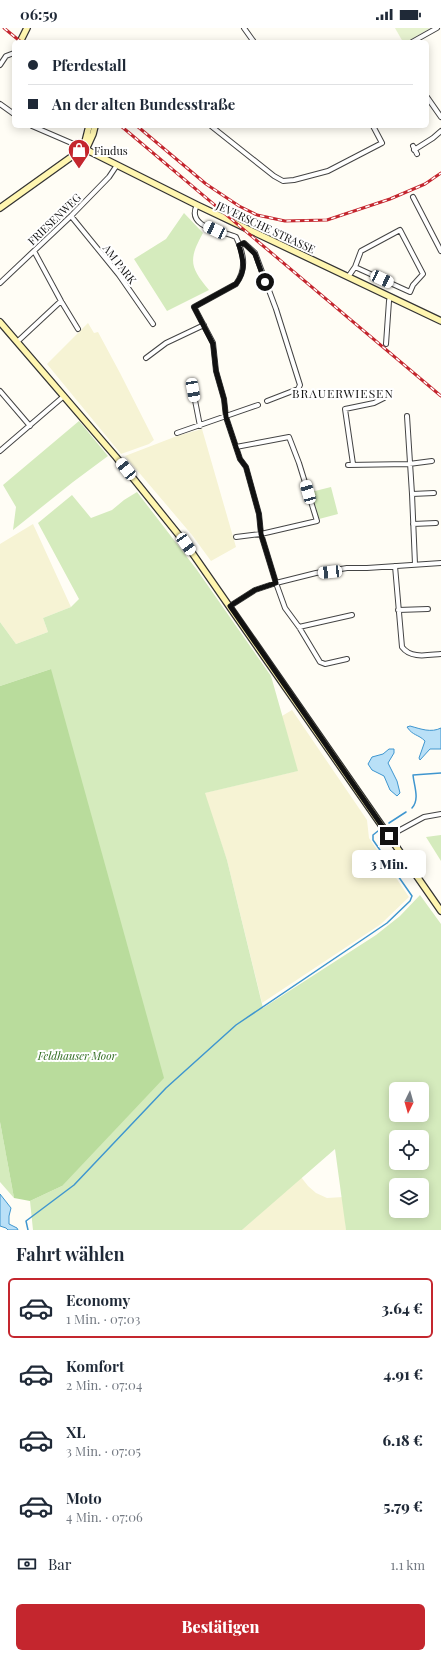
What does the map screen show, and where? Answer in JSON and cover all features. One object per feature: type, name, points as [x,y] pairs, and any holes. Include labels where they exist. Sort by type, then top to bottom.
[{"type":"street","points":[[21,40],[27,28]]},
{"type":"street","points":[[244,28],[252,40]]},
{"type":"street","points":[[416,40],[437,28]]},
{"type":"street","points":[[0,65],[6,56],[12,54]]},
{"type":"street","points":[[429,100],[441,117]]},
{"type":"street","points":[[0,104],[12,113]]},
{"type":"street","points":[[37,128],[83,148]]},
{"type":"street","points":[[83,148],[88,128]]},
{"type":"street","points":[[0,208],[83,148],[91,140],[94,128]]},
{"type":"street","points":[[214,128],[269,172],[283,181],[294,180],[328,171],[382,143],[374,128]]},
{"type":"street","points":[[415,150],[441,131]]},
{"type":"street","name":"JEVERSCHE STRASSE","points":[[83,148],[197,205],[441,321]]},
{"type":"street","name":"FRIESENWEG","points":[[0,283],[71,216],[109,177],[117,165]]},
{"type":"street","points":[[413,197],[441,251]]},
{"type":"street","points":[[197,205],[195,214],[201,224],[234,236],[239,245],[244,266],[240,279],[236,284],[194,307],[213,344],[216,371],[224,399],[226,417],[240,459],[246,467],[259,514],[261,534],[276,583],[285,608],[299,627],[320,662],[325,664],[347,658]]},
{"type":"street","name":"AM PARK","points":[[71,216],[119,275],[153,324]]},
{"type":"street","points":[[348,277],[355,267],[361,251],[400,230],[423,274],[413,285],[410,292],[355,267]]},
{"type":"street","points":[[239,245],[244,243],[255,254],[276,309],[300,384],[298,389],[267,402]]},
{"type":"street","points":[[34,251],[78,329]]},
{"type":"street","points":[[386,344],[390,297]]},
{"type":"street","points":[[18,342],[61,301]]},
{"type":"street","points":[[0,322],[116,457],[186,544],[441,911]]},
{"type":"street","points":[[146,358],[166,343],[204,325]]},
{"type":"street","points":[[193,390],[200,426]]},
{"type":"street","points":[[0,391],[30,426]]},
{"type":"street","points":[[0,451],[64,396]]},
{"type":"street","points":[[354,464],[346,409],[374,403],[384,398]]},
{"type":"street","points":[[177,433],[258,405]]},
{"type":"street","points":[[407,416],[415,564]]},
{"type":"street","points":[[236,447],[289,437],[300,463],[317,521],[261,534],[236,537]]},
{"type":"street","points":[[348,465],[409,464],[432,461]]},
{"type":"street","points":[[412,494],[434,493]]},
{"type":"street","points":[[413,524],[436,523]]},
{"type":"street","points":[[230,606],[255,590],[276,583],[336,569],[441,563]]},
{"type":"street","points":[[395,566],[400,641],[404,651],[414,655],[441,654]]},
{"type":"street","points":[[398,610],[428,609]]},
{"type":"street","points":[[299,627],[352,615]]},
{"type":"street","points":[[389,836],[424,817],[441,814]]},
{"type":"shaded area","points":[[88,323],[94,333],[98,332],[154,440],[149,444],[121,454],[47,364]]},
{"type":"shaded area","points":[[202,429],[236,547],[211,561],[192,535],[125,456],[177,436]]},
{"type":"shaded area","points":[[33,524],[71,607],[43,618],[48,632],[16,644],[0,622],[0,544]]},
{"type":"shaded area","points":[[292,710],[367,820],[369,838],[409,897],[381,924],[262,1003],[227,860],[204,793],[297,771],[282,716]]},
{"type":"shaded area","points":[[301,1177],[316,1193],[327,1198],[343,1197],[346,1230],[242,1230]]},
{"type":"green space","points":[[395,28],[430,28],[410,40],[402,40]]},
{"type":"green space","points":[[184,213],[203,233],[195,250],[193,263],[198,275],[209,290],[167,311],[134,259],[166,239]]},
{"type":"green space","points":[[79,421],[108,456],[13,530],[16,507],[3,485]]},
{"type":"green space","points":[[331,487],[338,514],[319,519],[311,492]]},
{"type":"green space","points":[[137,492],[197,570],[271,676],[298,771],[205,793],[227,860],[263,1008],[376,935],[400,916],[420,895],[441,924],[441,1230],[346,1230],[335,1149],[242,1230],[33,1230],[30,1201],[62,1186],[51,669],[0,686],[0,622],[16,644],[48,632],[43,618],[71,607],[79,599],[38,523],[72,495],[91,518],[112,510]]},
{"type":"green space","name":"Feldhauser Moor","points":[[51,669],[164,1078],[62,1186],[30,1201],[14,1198],[0,1122],[0,686]]},
{"type":"green space","points":[[441,835],[441,861],[426,837]]},
{"type":"green space","points":[[0,1122],[14,1198],[0,1182]]},
{"type":"water","points":[[410,726],[430,730],[441,728],[441,749],[430,749],[420,760],[419,758],[425,741],[409,730],[407,727]]},
{"type":"water","points":[[389,749],[394,749],[394,753],[388,763],[397,781],[400,793],[397,796],[390,790],[384,776],[372,770],[368,764],[372,757],[383,754]]},
{"type":"water","points":[[0,1194],[11,1208],[9,1224],[18,1230],[8,1230],[0,1226]]},
{"type":"waterway","points":[[412,808],[416,801],[413,775],[441,773]]},
{"type":"waterway","points":[[389,823],[406,812]]},
{"type":"waterway","points":[[28,1230],[26,1221],[74,1185],[166,1088],[236,1025],[387,923],[410,901],[412,896],[373,840],[373,835],[378,831]]},
{"type":"railway","points":[[4,28],[19,40]]},
{"type":"railway","points":[[123,128],[441,396]]},
{"type":"railway","points":[[139,128],[206,184],[239,206],[257,215],[285,221],[327,220],[390,199],[425,184],[441,173]]},
{"type":"place","name":"Findus","points":[[79,170]]},
{"type":"district","name":"BRAUERWIESEN","points":[[343,393]]},
{"type":"route","points":[[265,282],[255,254],[250,247],[244,243],[239,245],[244,266],[240,279],[236,284],[194,307],[213,344],[216,371],[224,399],[226,417],[240,459],[246,467],[259,514],[261,534],[276,583],[255,590],[230,606],[389,836]]}]
